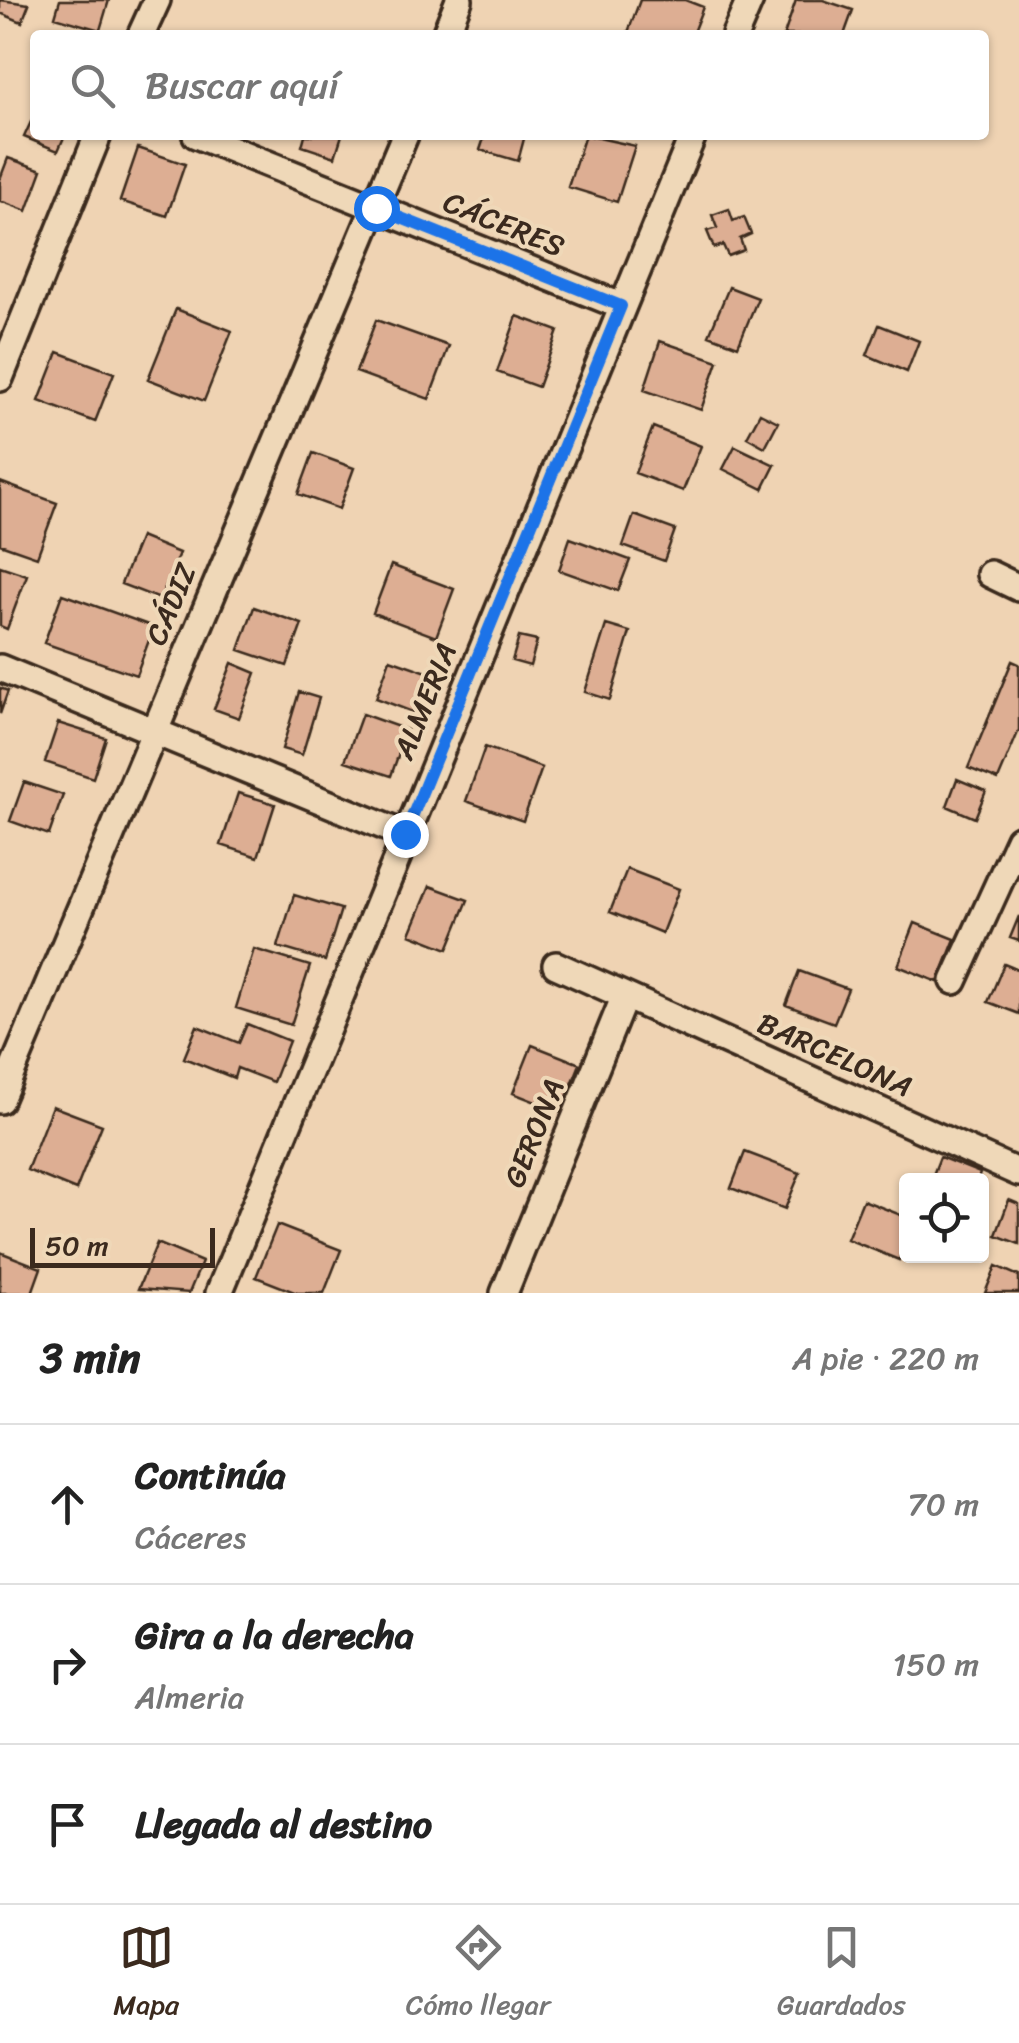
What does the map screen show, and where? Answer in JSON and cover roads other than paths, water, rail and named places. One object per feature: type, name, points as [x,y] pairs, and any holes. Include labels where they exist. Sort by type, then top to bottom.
[{"type":"street","points":[[143,30],[157,0]]},
{"type":"street","points":[[446,30],[458,0]]},
{"type":"street","points":[[737,30],[750,0]]},
{"type":"street","points":[[0,378],[96,140]]},
{"type":"street","name":"CÁCERES","points":[[208,140],[621,306]]},
{"type":"street","name":"CÁDIZ","points":[[0,1100],[402,140]]},
{"type":"street","name":"ALMERIA","points":[[218,1293],[691,140]]},
{"type":"street","points":[[990,574],[1019,588]]},
{"type":"street","points":[[0,668],[405,834]]},
{"type":"street","points":[[954,981],[1019,838]]},
{"type":"street","name":"BARCELONA","points":[[556,965],[1019,1173]]},
{"type":"street","name":"GERONA","points":[[504,1293],[624,998]]}]
